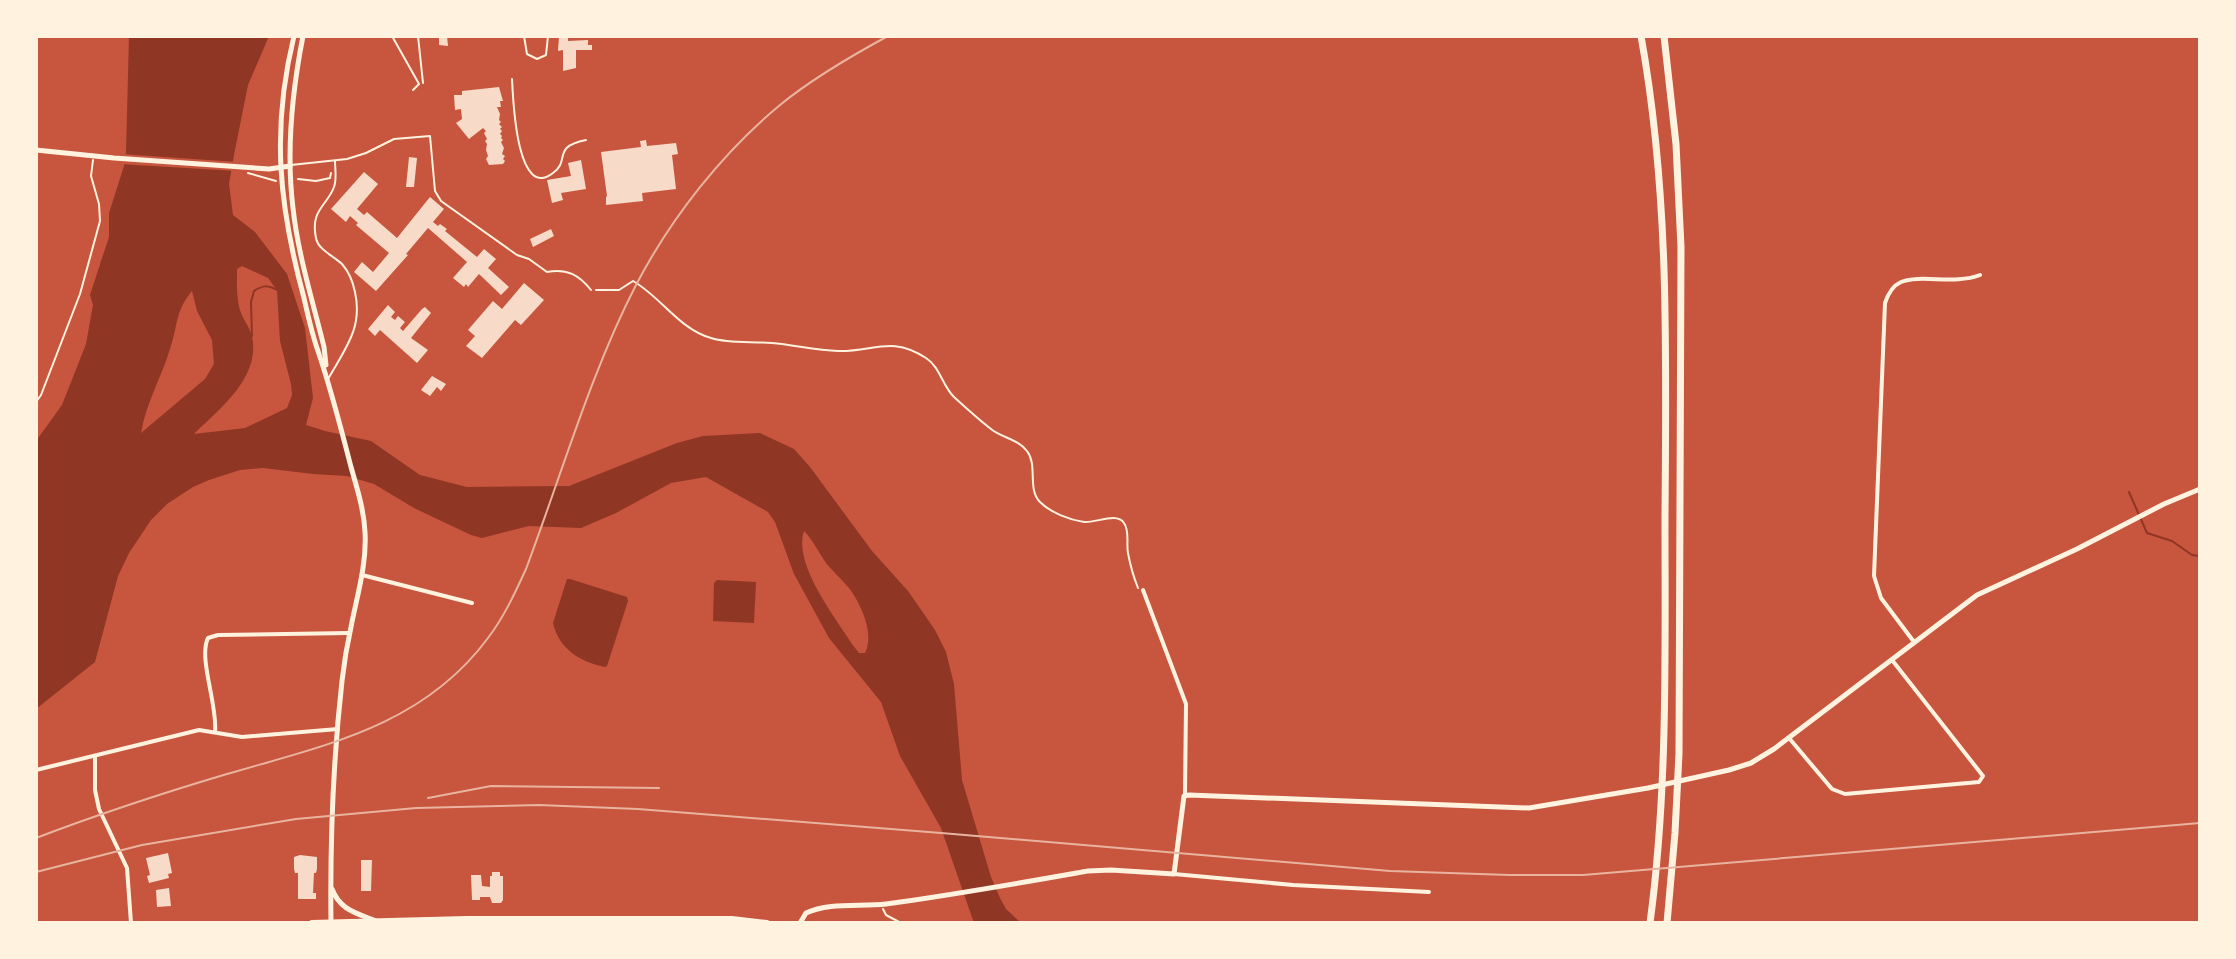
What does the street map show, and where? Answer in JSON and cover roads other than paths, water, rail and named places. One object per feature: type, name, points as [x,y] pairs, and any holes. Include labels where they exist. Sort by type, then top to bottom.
[{"type":"highway","points":[[1641,36],[1659,163],[1665,280],[1663,757],[1650,923]]},
{"type":"highway","points":[[1664,36],[1675,131],[1681,247],[1679,754],[1667,923]]},
{"type":"main road","points":[[312,923],[732,919],[767,923]]},
{"type":"street","points":[[294,36],[282,98],[280,168],[284,212],[291,250],[356,485],[366,536],[362,575],[349,633],[338,729],[330,884],[331,923]]},
{"type":"street","points":[[303,36],[295,85],[290,166],[296,227],[324,347],[327,377]]},
{"type":"street","points":[[36,150],[242,168],[290,166]]},
{"type":"street","points":[[1914,642],[1881,598],[1874,576],[1885,303],[1892,289],[1902,281],[1961,280],[1980,275]]},
{"type":"street","points":[[1184,796],[1547,807],[1742,766],[1762,758],[1984,591],[2200,489]]},
{"type":"street","points":[[362,575],[472,603]]},
{"type":"street","points":[[1143,590],[1186,704],[1184,796],[1174,874]]},
{"type":"street","points":[[215,732],[205,651],[208,638],[218,635],[349,633]]},
{"type":"street","points":[[1789,738],[1832,789],[1845,794],[1979,782],[1983,776],[1892,660]]},
{"type":"street","points":[[36,770],[192,731],[205,730],[242,737],[338,729]]},
{"type":"street","points":[[95,756],[95,790],[99,809],[127,868],[131,923]]},
{"type":"street","points":[[800,923],[806,913],[818,908],[959,894],[1101,870],[1429,892]]},
{"type":"street","points":[[330,884],[343,908],[377,921]]},
{"type":"lane","points":[[418,36],[423,83]]},
{"type":"lane","points":[[524,36],[527,54],[537,59],[546,55],[548,36]]},
{"type":"lane","points":[[512,79],[517,136],[529,171],[537,176],[551,175],[557,170],[566,148],[586,140]]},
{"type":"lane","points":[[290,166],[357,157],[400,138],[430,136],[435,191],[441,201],[517,255],[529,259],[547,272],[570,272],[591,290]]},
{"type":"lane","points":[[327,377],[355,332],[358,315],[350,275],[319,245],[316,237],[318,210],[335,185],[335,160]]},
{"type":"waterway","points":[[252,336],[251,302],[254,291],[266,286],[277,290]]},
{"type":"waterway","points":[[2129,492],[2147,533],[2172,541],[2192,555],[2200,556]]},
{"type":"railway","points":[[36,838],[131,804],[300,753],[370,728],[434,692],[462,668],[494,630],[518,587],[605,353],[636,285],[665,235],[718,165],[759,124],[819,77],[888,36]]},
{"type":"railway","points":[[428,798],[491,786],[659,788]]},
{"type":"railway","points":[[36,872],[142,845],[296,819],[416,808],[539,805],[638,809],[1390,871],[1509,875],[1583,875],[2200,823]]}]
